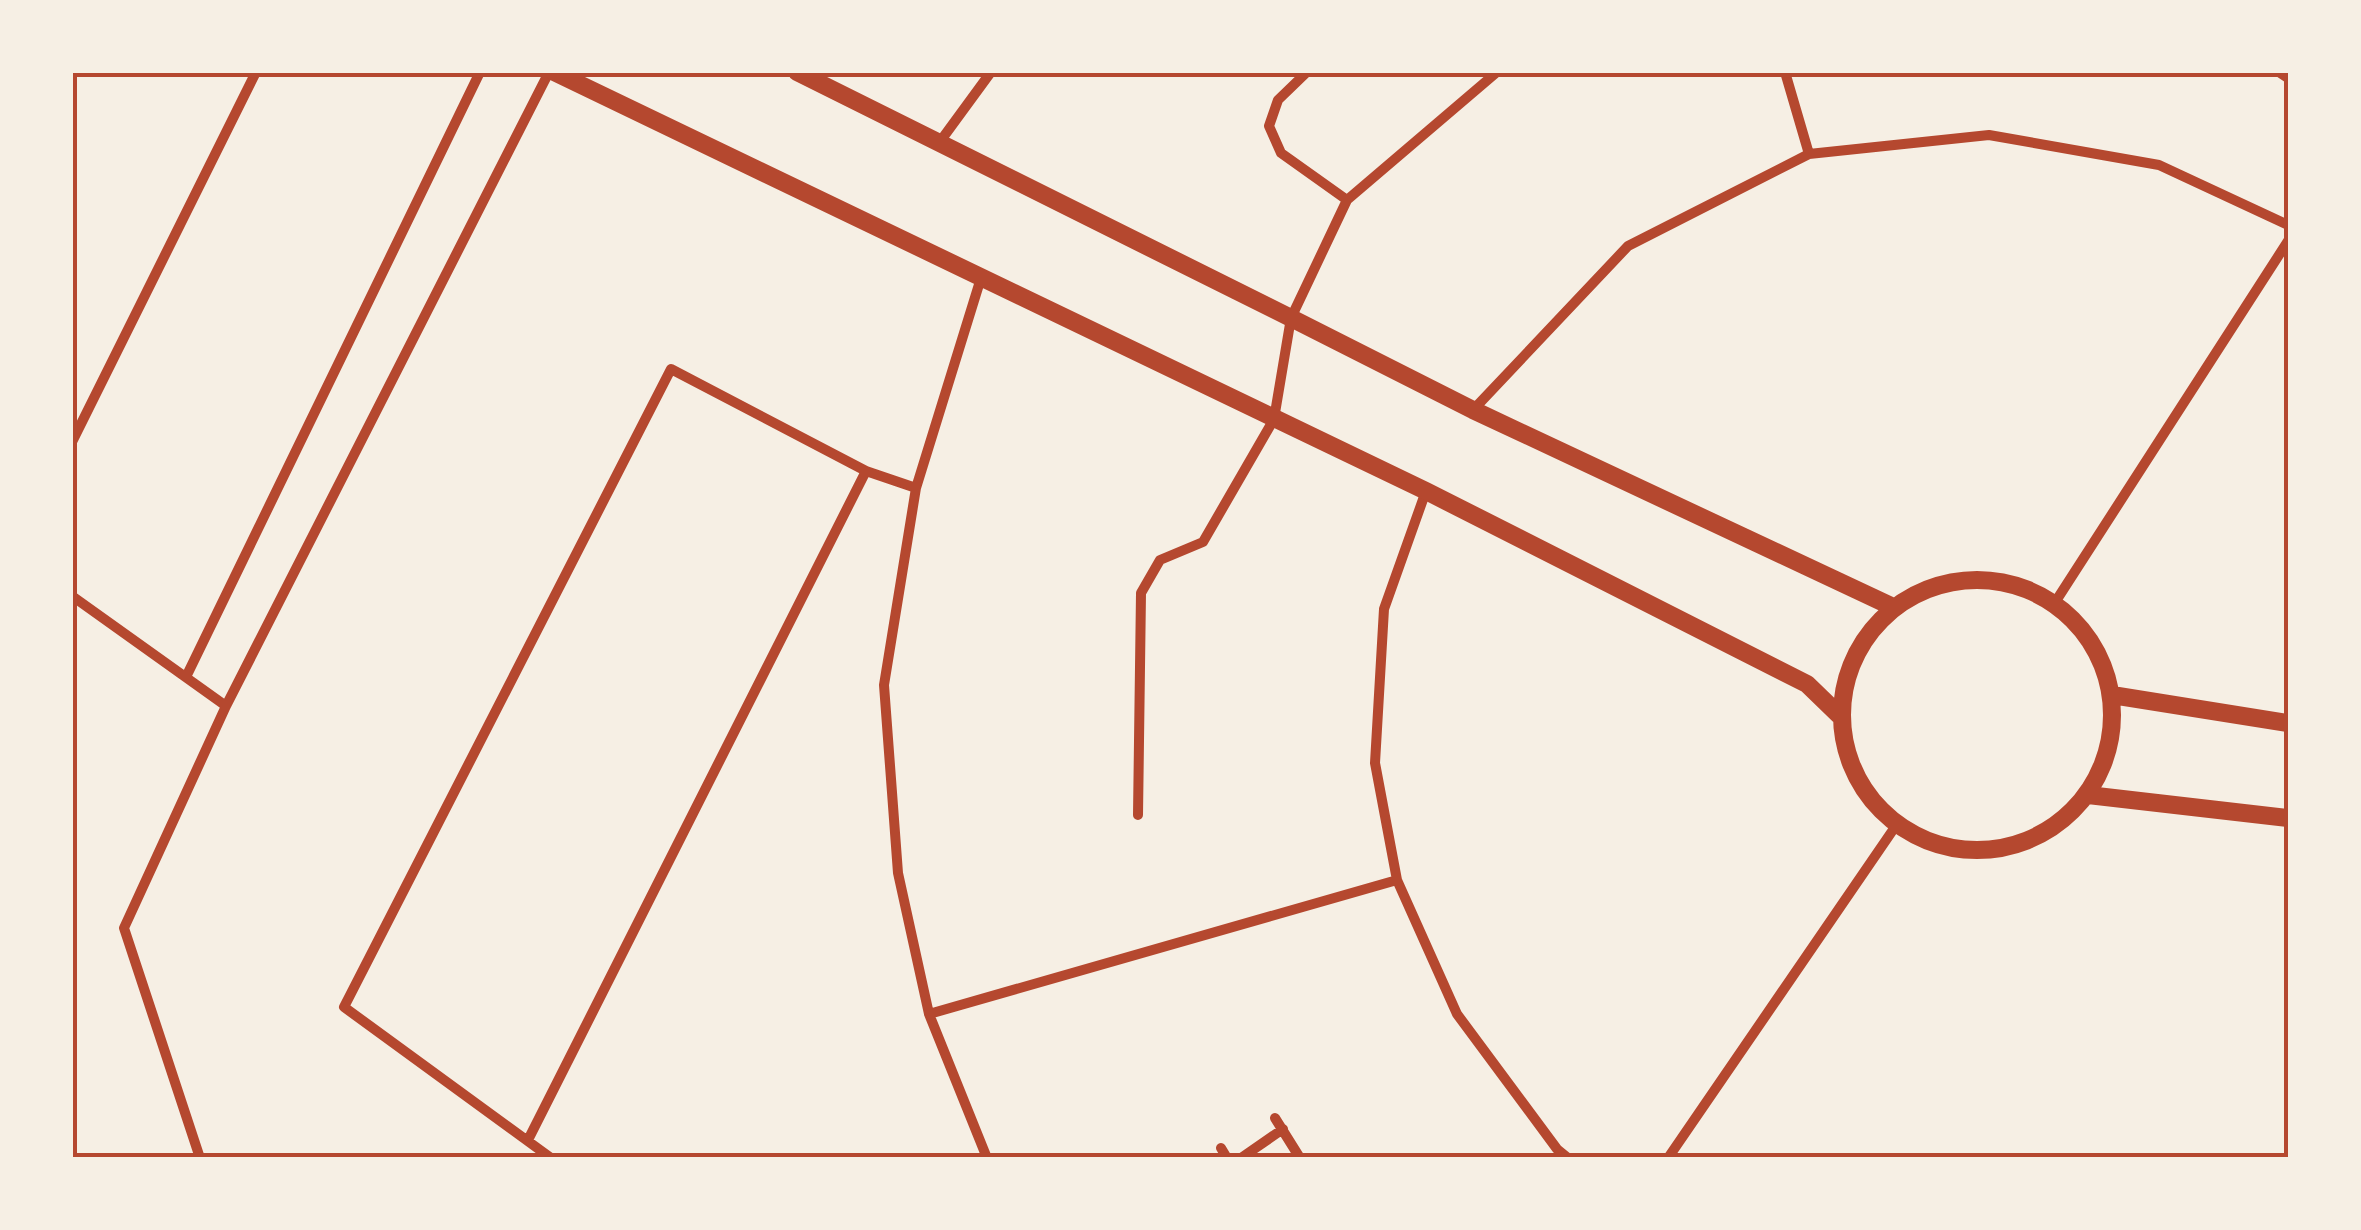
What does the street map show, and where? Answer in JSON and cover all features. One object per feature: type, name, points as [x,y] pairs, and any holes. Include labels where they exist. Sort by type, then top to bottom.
[{"type":"street","points":[[72,442],[256,72]]},
{"type":"street","points":[[186,677],[480,72]]},
{"type":"street","points":[[200,1158],[124,928],[226,706],[551,72],[1426,492],[1807,684],[1839,715]]},
{"type":"street","points":[[797,72],[1472,410],[1893,607]]},
{"type":"street","points":[[939,143],[992,72]]},
{"type":"street","points":[[1307,72],[1278,100],[1269,126],[1280,153],[1347,200]]},
{"type":"street","points":[[1138,815],[1141,593],[1160,560],[1203,542],[1274,419],[1292,318],[1347,200],[1496,72]]},
{"type":"street","points":[[1785,72],[1809,154]]},
{"type":"street","points":[[2279,72],[2288,78]]},
{"type":"street","points":[[1472,410],[1628,246],[1809,154],[1989,134],[2159,165],[2288,225]]},
{"type":"street","points":[[2054,604],[2288,241]]},
{"type":"street","points":[[981,278],[916,488],[884,685],[898,873],[930,1014],[986,1158]]},
{"type":"street","points":[[551,1158],[344,1007],[670,369],[866,472],[916,488]]},
{"type":"street","points":[[528,1140],[866,472]]},
{"type":"street","points":[[1426,492],[1384,608],[1375,763],[1396,880],[1458,1014],[1557,1150],[1568,1158]]},
{"type":"street","points":[[1994,579],[2027,588],[2054,604],[2068,613],[2094,646],[2112,695],[2110,746],[2088,796],[2022,845],[1942,849],[1895,827],[1857,784],[1839,715],[1853,656],[1893,607],[1943,583],[1994,579]]},
{"type":"street","points":[[72,596],[226,706]]},
{"type":"street","points":[[2112,695],[2288,723]]},
{"type":"street","points":[[2088,796],[2288,818]]},
{"type":"street","points":[[1668,1158],[1895,827]]},
{"type":"street","points":[[930,1014],[1396,880]]},
{"type":"street","points":[[1275,1118],[1300,1158]]},
{"type":"street","points":[[1241,1158],[1283,1128]]}]
